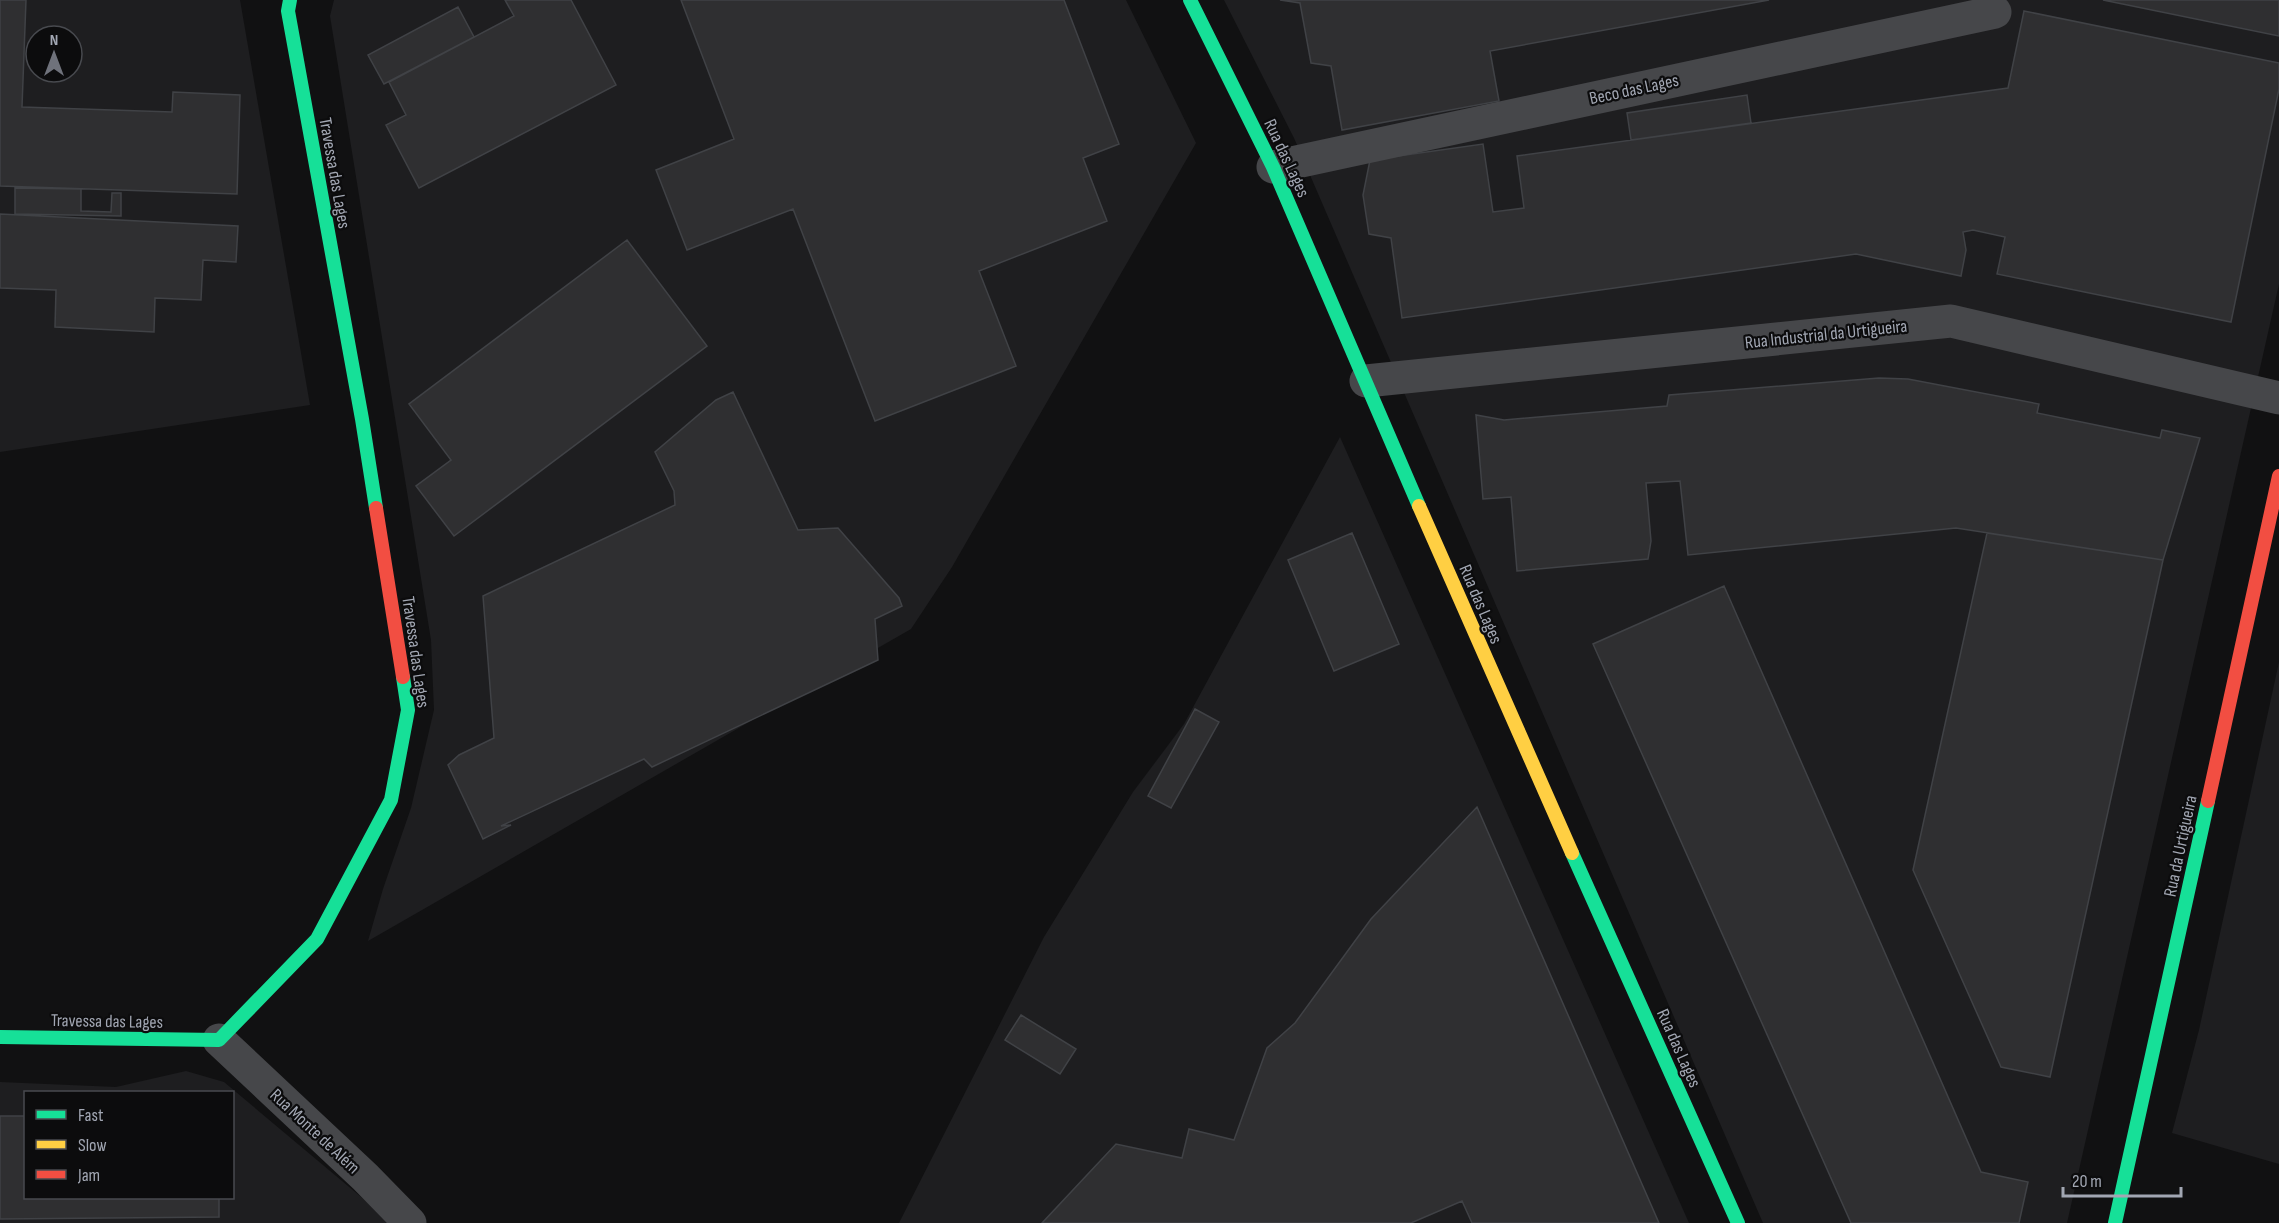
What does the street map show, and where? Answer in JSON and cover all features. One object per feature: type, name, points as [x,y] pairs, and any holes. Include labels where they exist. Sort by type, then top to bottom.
[{"type":"street","name":"Travessa das Lages","points":[[0,1037],[219,1040],[317,939],[391,800],[408,710],[362,419],[288,11],[290,0]]},
{"type":"street","name":"Rua das Lages","points":[[1190,0],[1273,167],[1492,676],[1738,1223]]},
{"type":"street","name":"Beco das Lages","points":[[1273,167],[1995,12]]},
{"type":"street","name":"Rua Industrial da Urtigueira","points":[[1366,381],[1951,321],[2279,398]]},
{"type":"street","name":"Rua da Urtigueira","points":[[2115,1223],[2279,476]]},
{"type":"street","name":"Rua Monte de Além","points":[[219,1040],[365,1177],[410,1223]]},
{"type":"shaded area","points":[[0,0],[240,0],[310,405],[0,452]]},
{"type":"shaded area","points":[[334,0],[1126,0],[1196,143],[952,567],[911,629],[368,941],[411,808],[434,710],[431,640],[330,16]]},
{"type":"shaded area","points":[[1224,0],[2279,0],[2279,284],[2067,1223],[1763,1223],[1294,138]]},
{"type":"shaded area","points":[[1340,437],[1689,1223],[899,1223],[1044,937],[1133,792],[1184,724]]},
{"type":"shaded area","points":[[2279,662],[2279,1164],[2172,1133],[2199,1030]]},
{"type":"shaded area","points":[[186,1071],[224,1082],[379,1212],[389,1223],[0,1223],[0,1082],[116,1087]]},
{"type":"building","points":[[0,0],[26,0],[22,107],[172,112],[173,92],[240,95],[237,194],[0,186]]},
{"type":"building","points":[[505,0],[571,0],[616,85],[419,188],[386,125],[406,115],[389,82],[514,16]]},
{"type":"building","points":[[681,0],[1064,0],[1119,144],[1083,158],[1107,221],[979,271],[1016,366],[875,421],[793,209],[687,250],[656,170],[734,139]]},
{"type":"building","points":[[1280,0],[1769,0],[1490,51],[1499,101],[1342,130],[1331,66],[1311,63],[1300,3]]},
{"type":"building","points":[[2103,0],[2279,0],[2279,36]]},
{"type":"building","points":[[458,7],[474,37],[384,84],[368,55]]},
{"type":"building","points":[[2024,11],[2279,63],[2279,89],[2231,322],[1997,274],[2005,237],[1973,230],[1963,232],[1966,250],[1961,276],[1856,254],[1402,318],[1391,238],[1369,234],[1363,195],[1370,160],[1483,144],[1493,212],[1524,208],[1517,156],[2008,88]]},
{"type":"building","points":[[1747,95],[1751,123],[1631,140],[1627,113]]},
{"type":"building","points":[[15,188],[81,189],[81,211],[111,212],[112,193],[121,193],[121,216],[15,214]]},
{"type":"building","points":[[0,214],[238,226],[236,262],[203,260],[201,300],[155,298],[154,332],[55,327],[56,290],[0,288]]},
{"type":"building","points":[[627,240],[707,346],[454,536],[416,486],[451,460],[409,404]]},
{"type":"building","points":[[1879,378],[1908,379],[2039,404],[2037,413],[2160,438],[2162,430],[2200,438],[2163,560],[1956,528],[1688,555],[1680,481],[1646,483],[1651,541],[1648,559],[1517,571],[1511,497],[1483,499],[1476,415],[1504,420],[1667,406],[1669,395]]},
{"type":"building","points":[[733,392],[798,530],[838,528],[899,598],[902,606],[875,619],[878,660],[652,767],[644,759],[501,826],[511,825],[483,839],[448,765],[459,755],[494,738],[483,596],[675,505],[674,491],[655,452],[716,400]]},
{"type":"building","points":[[1352,533],[1399,644],[1334,671],[1288,560]]},
{"type":"building","points":[[1987,533],[2163,560],[2050,1077],[2001,1067],[1913,870]]},
{"type":"building","points":[[1724,586],[1981,1172],[2028,1182],[2019,1223],[1851,1223],[1593,644]]},
{"type":"building","points":[[1195,709],[1219,722],[1171,808],[1148,796]]},
{"type":"building","points":[[1477,807],[1659,1223],[1472,1223],[1462,1201],[1411,1223],[1042,1223],[1116,1144],[1182,1158],[1189,1129],[1234,1140],[1267,1048],[1295,1023],[1371,919]]},
{"type":"building","points":[[1021,1015],[1076,1049],[1060,1074],[1005,1040]]},
{"type":"building","points":[[0,1116],[24,1116],[24,1199],[219,1199],[219,1217],[0,1219]]},
{"type":"traffic: fast","points":[[290,0],[288,11],[376,508]]},
{"type":"traffic: fast","points":[[1190,0],[1273,167],[1419,506]]},
{"type":"traffic: fast","points":[[0,1037],[219,1040],[317,939],[391,800],[408,710],[403,677]]},
{"type":"traffic: fast","points":[[2115,1223],[2208,801]]},
{"type":"traffic: fast","points":[[1572,853],[1738,1223]]},
{"type":"traffic: slow","points":[[1419,506],[1572,853]]},
{"type":"traffic: jam","points":[[2208,801],[2279,476]]},
{"type":"traffic: jam","points":[[376,508],[403,677]]}]
